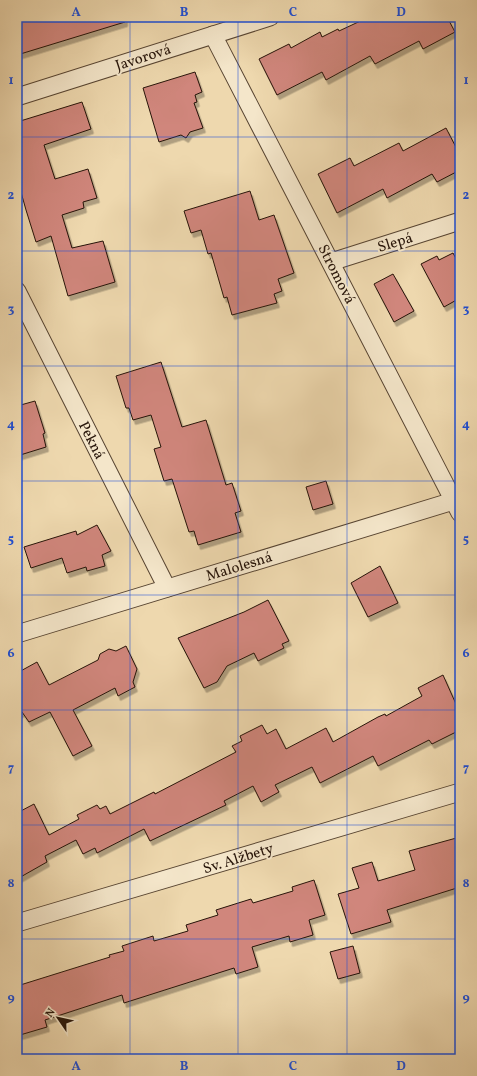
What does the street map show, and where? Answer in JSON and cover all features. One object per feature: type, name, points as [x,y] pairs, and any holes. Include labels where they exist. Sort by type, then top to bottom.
[{"type":"street","name":"Javorová","points":[[17,97],[270,17]]},
{"type":"street","name":"Stromová","points":[[213,35],[458,504]]},
{"type":"street","name":"Slepá","points":[[331,262],[460,221]]},
{"type":"street","name":"Pekná","points":[[17,291],[167,588]]},
{"type":"street","name":"Malolesná","points":[[17,634],[167,588],[458,504]]},
{"type":"street","name":"Sv. Alžbety","points":[[17,923],[460,792]]},
{"type":"building","points":[[17,17],[125,17],[125,22],[17,55]]},
{"type":"building","points":[[369,17],[447,17],[455,32],[423,49],[419,41],[375,64],[370,56],[326,80],[322,72],[277,95],[259,59],[289,44],[291,48],[320,32],[322,37]]},
{"type":"building","points":[[195,72],[202,92],[195,95],[197,102],[194,103],[203,128],[190,132],[186,138],[181,135],[159,142],[143,88]]},
{"type":"building","points":[[82,102],[91,129],[44,145],[55,179],[88,169],[97,198],[83,202],[84,208],[62,215],[72,248],[103,241],[115,282],[68,296],[51,236],[36,242],[26,210],[17,178],[17,122]]},
{"type":"building","points":[[446,128],[460,155],[460,170],[437,182],[432,174],[387,198],[383,189],[337,213],[318,174],[350,158],[354,166],[399,143],[403,151]]},
{"type":"building","points":[[250,191],[259,220],[274,215],[294,273],[278,279],[282,291],[274,294],[277,303],[232,315],[227,297],[224,298],[211,253],[208,254],[201,230],[191,233],[184,211]]},
{"type":"building","points":[[453,253],[460,266],[460,298],[444,307],[421,264],[437,256],[439,260]]},
{"type":"building","points":[[393,274],[414,311],[394,322],[374,284]]},
{"type":"building","points":[[161,362],[182,427],[206,420],[226,485],[232,483],[241,511],[235,513],[241,532],[198,545],[194,531],[189,532],[172,479],[164,481],[154,449],[161,447],[151,415],[133,420],[129,408],[126,408],[116,376]]},
{"type":"building","points":[[35,401],[45,433],[43,434],[46,447],[17,456],[17,406]]},
{"type":"building","points":[[326,481],[333,504],[313,510],[306,487]]},
{"type":"building","points":[[97,525],[111,551],[102,555],[105,566],[87,571],[86,567],[67,573],[62,558],[31,568],[24,547],[76,531],[77,535]]},
{"type":"building","points":[[380,566],[398,603],[368,617],[351,583]]},
{"type":"building","points":[[268,600],[289,641],[282,644],[284,648],[258,661],[254,653],[227,666],[217,682],[204,688],[178,638],[244,612]]},
{"type":"building","points":[[126,646],[137,669],[133,682],[135,687],[118,696],[115,688],[73,710],[92,746],[73,756],[50,712],[29,722],[22,712],[17,715],[17,673],[37,662],[49,685],[98,660],[100,654],[109,649],[116,651]]},
{"type":"building","points":[[443,675],[460,713],[460,730],[432,744],[429,740],[378,766],[373,756],[320,783],[312,767],[275,785],[279,792],[261,802],[253,786],[224,801],[226,805],[150,841],[144,829],[97,853],[95,848],[83,854],[76,840],[45,856],[47,862],[17,879],[17,813],[34,804],[49,835],[79,819],[77,815],[97,805],[100,809],[106,806],[110,814],[154,792],[155,794],[236,752],[232,746],[242,741],[240,736],[262,725],[267,734],[276,729],[286,749],[326,728],[333,742],[378,717],[385,714],[386,716],[422,696],[418,688]]},
{"type":"building","points":[[460,837],[460,887],[387,910],[391,922],[351,934],[338,894],[359,888],[352,868],[372,862],[378,881],[415,870],[409,851]]},
{"type":"building","points":[[314,880],[325,915],[309,920],[313,935],[290,942],[289,936],[252,947],[258,967],[236,974],[234,968],[124,1003],[122,995],[45,1020],[47,1027],[20,1035],[17,1026],[17,986],[110,957],[109,955],[124,951],[122,946],[153,936],[154,941],[188,931],[186,925],[218,915],[216,910],[251,899],[253,903],[293,891],[292,887]]},
{"type":"building","points":[[353,946],[360,973],[338,979],[330,952]]}]
